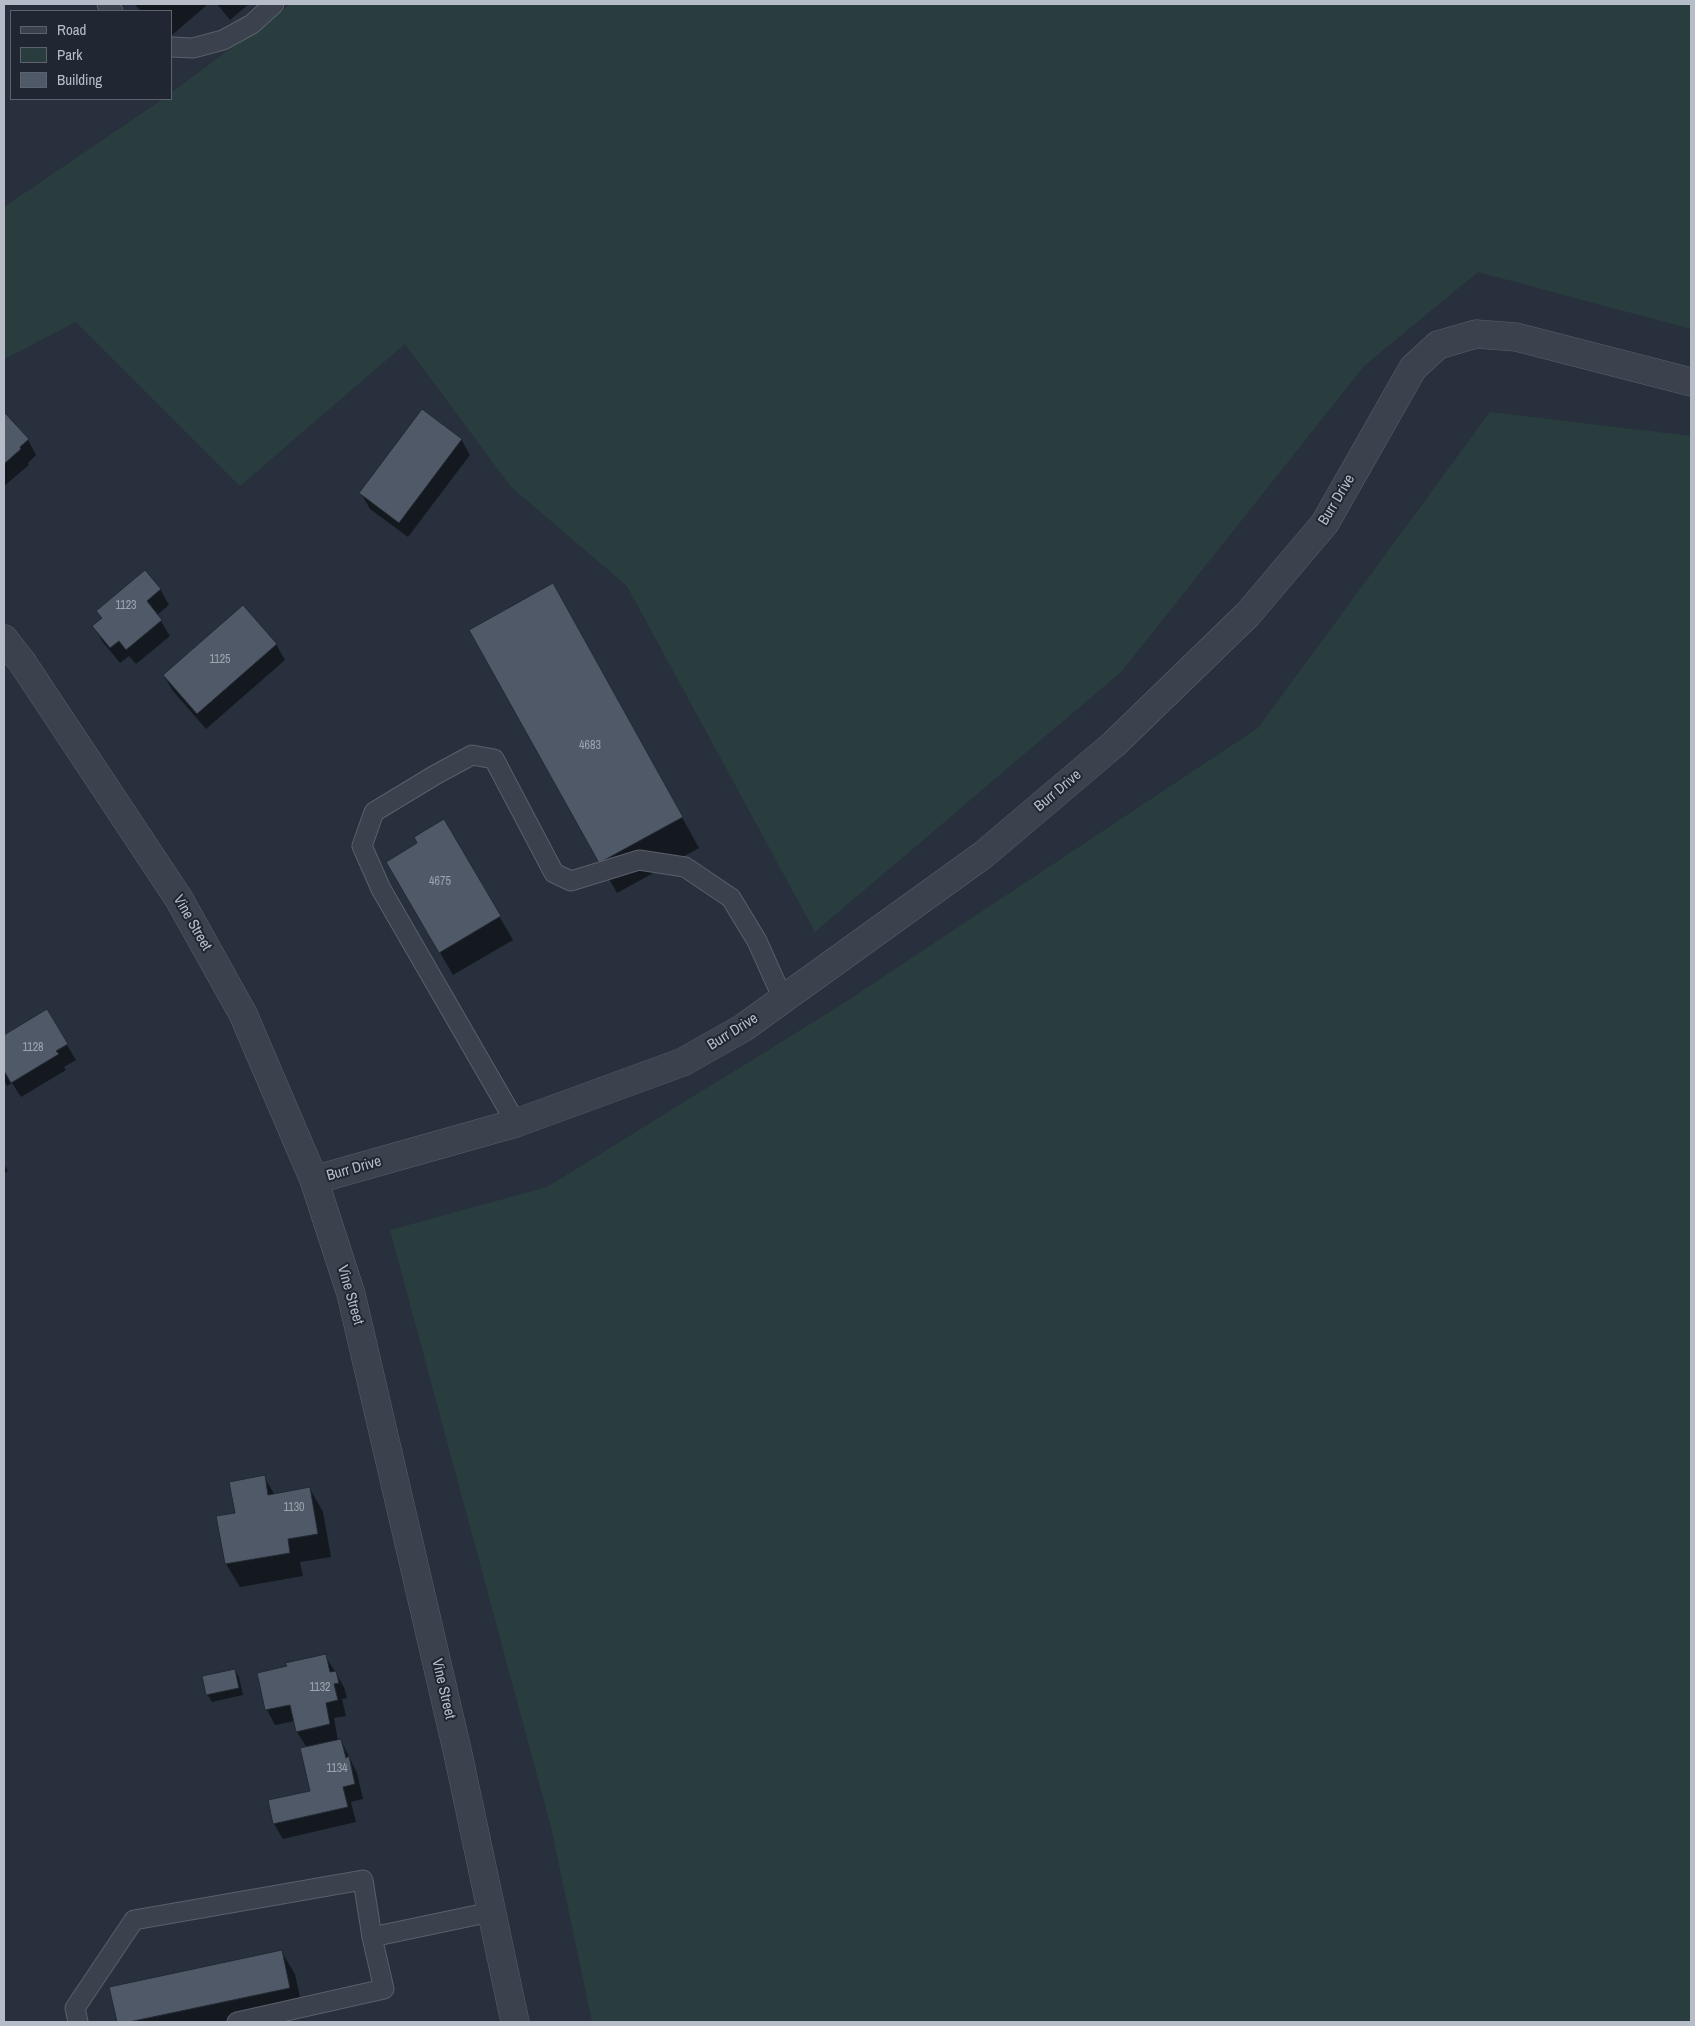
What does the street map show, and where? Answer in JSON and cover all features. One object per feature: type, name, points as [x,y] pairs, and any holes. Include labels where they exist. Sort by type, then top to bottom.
[{"type":"street","name":"Burr Drive","points":[[314,1180],[516,1123],[683,1062],[743,1028],[983,855],[1114,744],[1248,614],[1325,522],[1413,368],[1438,345],[1476,334],[1516,337],[1691,382]]},
{"type":"street","name":"Vine Street","points":[[4,638],[22,662],[180,899],[243,1014],[314,1180],[351,1294],[458,1754],[515,2022]]},
{"type":"lane","points":[[172,47],[193,48],[223,40],[252,24],[274,4]]},
{"type":"lane","points":[[516,1123],[381,889],[362,846],[374,812],[435,775],[472,756],[494,759],[554,874],[571,882],[639,860],[685,867],[731,898],[757,941],[783,999]]},
{"type":"lane","points":[[78,2022],[75,2008],[134,1920],[363,1880],[372,1937],[384,1989],[237,2022]]},
{"type":"lane","points":[[372,1937],[491,1912]]},
{"type":"green space","points":[[290,4],[1691,4],[1691,329],[1478,272],[1364,366],[1122,671],[815,932],[627,586],[511,487],[405,344],[240,486],[76,322],[4,359],[4,207],[162,100],[172,100],[172,92]]},
{"type":"green space","points":[[1490,412],[1691,436],[1691,2022],[592,2022],[551,1827],[390,1230],[547,1187],[841,1005],[1258,728]]},
{"type":"building","points":[[422,409],[462,439],[399,523],[359,493]]},
{"type":"building","points":[[4,412],[29,439],[4,464]]},
{"type":"building","points":[[145,570],[161,589],[147,601],[162,620],[126,650],[119,641],[110,648],[92,626],[102,618],[96,611]]},
{"type":"building","points":[[553,583],[683,817],[599,863],[469,630]]},
{"type":"building","points":[[243,605],[277,644],[197,714],[163,675]]},
{"type":"building","points":[[444,819],[501,916],[439,953],[386,862],[417,843],[414,837]]},
{"type":"building","points":[[47,1009],[68,1044],[56,1051],[59,1054],[11,1083],[4,1071],[4,1035]]},
{"type":"building","points":[[265,1475],[268,1495],[310,1487],[318,1534],[288,1539],[290,1553],[225,1564],[216,1516],[235,1513],[229,1482]]},
{"type":"building","points":[[326,1654],[330,1672],[336,1671],[339,1683],[334,1684],[338,1700],[326,1703],[330,1724],[296,1732],[290,1705],[265,1710],[257,1673],[287,1666],[285,1663]]},
{"type":"building","points":[[235,1669],[239,1688],[206,1695],[202,1676]]},
{"type":"building","points":[[341,1739],[346,1758],[349,1756],[355,1784],[343,1787],[348,1807],[273,1824],[268,1800],[310,1791],[300,1748]]},
{"type":"building","points":[[282,1950],[290,1988],[129,2022],[117,2022],[109,1987]]}]
